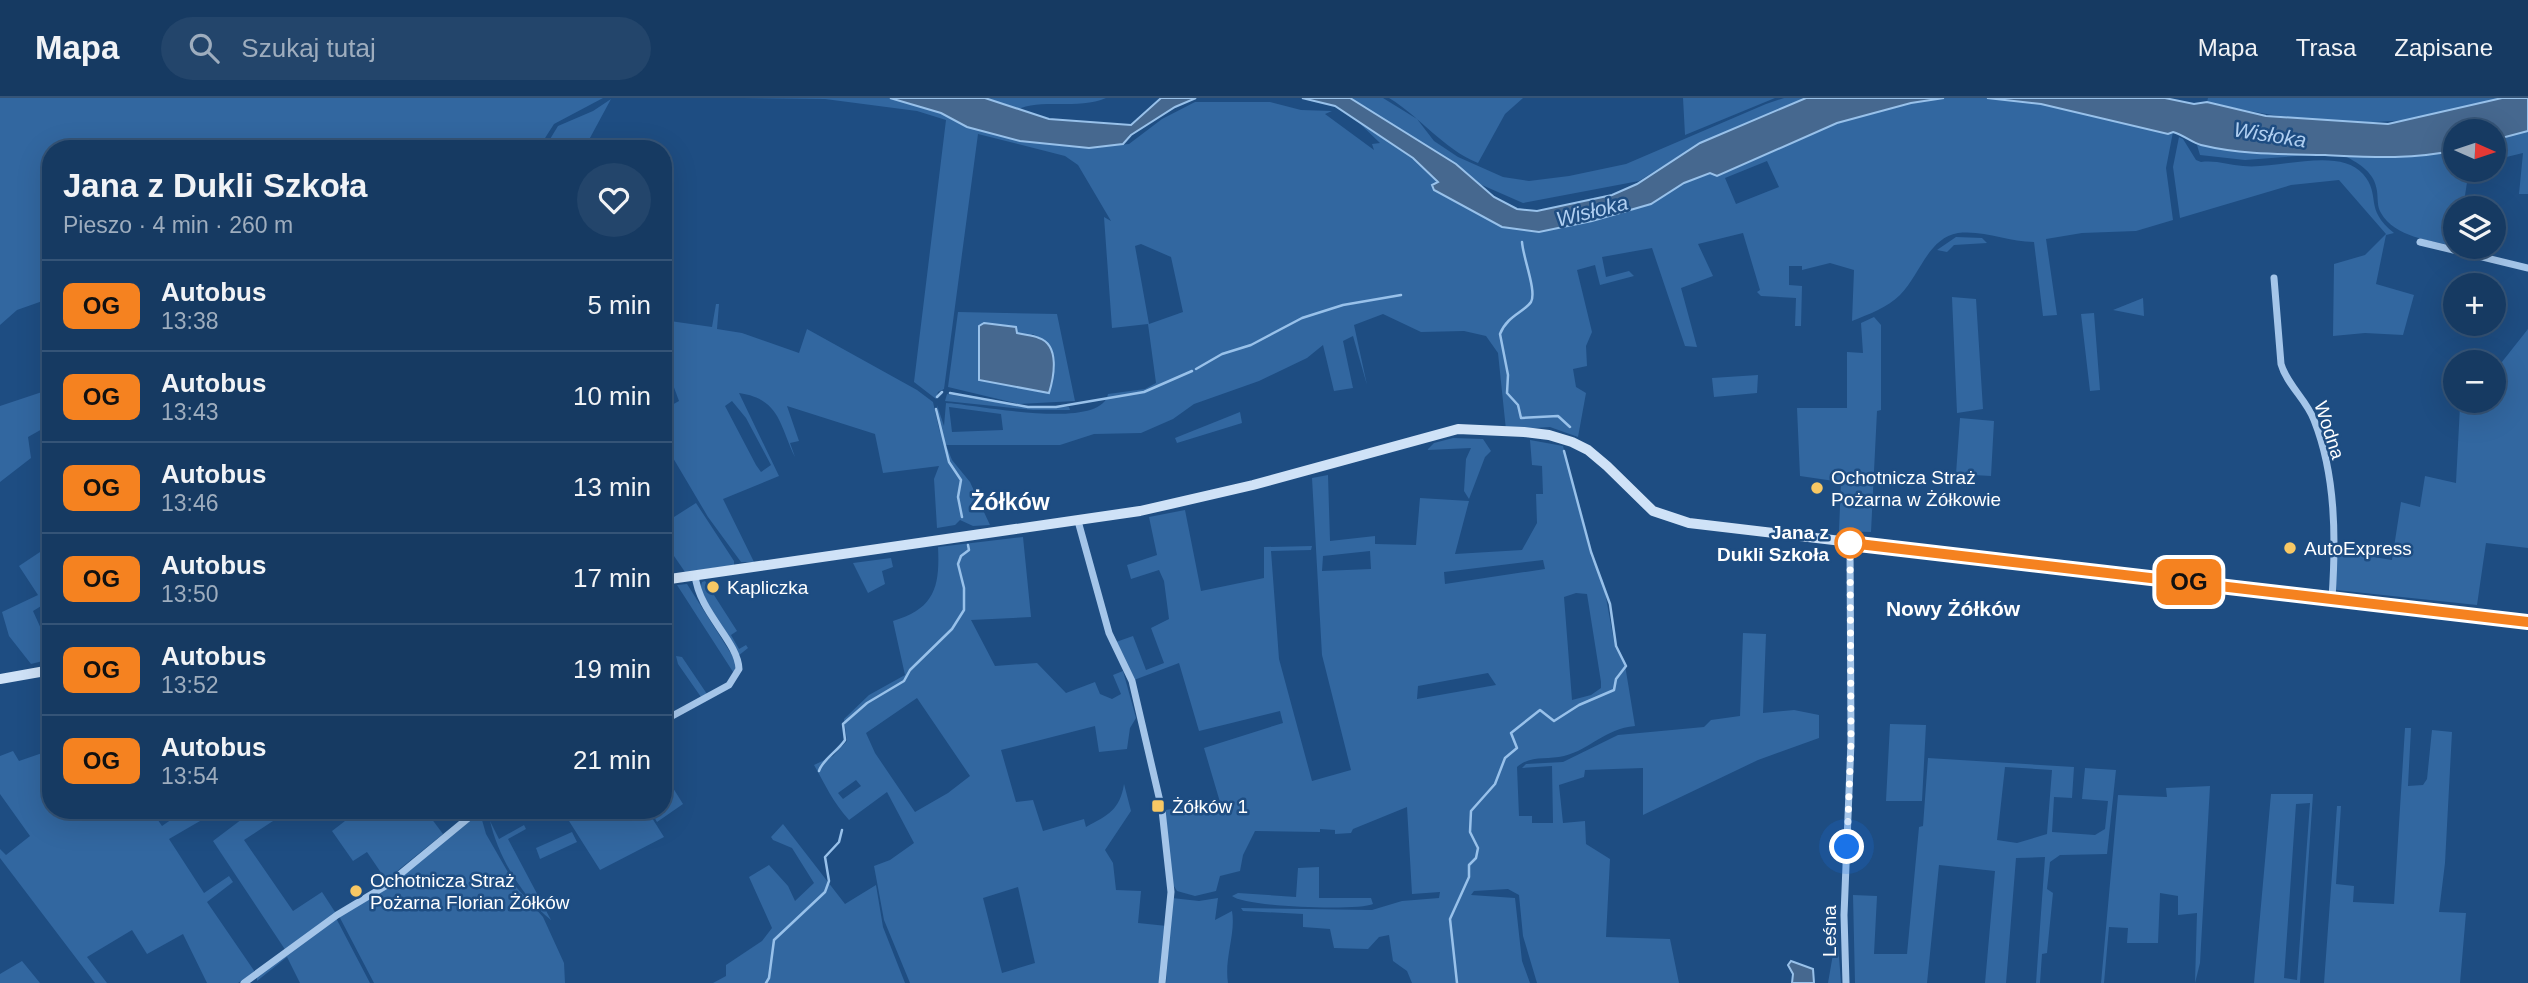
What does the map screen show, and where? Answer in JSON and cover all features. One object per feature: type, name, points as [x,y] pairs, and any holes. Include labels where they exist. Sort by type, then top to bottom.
[{"type":"main road","points":[[672,579],[1078,521],[1189,501],[1458,429],[1510,430],[1563,439],[1588,450],[1644,504],[1672,520],[2528,622]]},
{"type":"main road","points":[[0,679],[42,672]]},
{"type":"street","points":[[2420,242],[2528,268]]},
{"type":"street","name":"Wodna","points":[[2274,278],[2281,364],[2284,375],[2305,400],[2315,422],[2332,495],[2332,598]]},
{"type":"street","points":[[1078,521],[1109,633],[1132,681],[1162,810],[1171,892],[1163,983]]},
{"type":"street","name":"Leśna","points":[[1846,983],[1844,915],[1851,742],[1850,543]]},
{"type":"street","points":[[672,716],[729,685],[739,669],[737,659],[704,607],[695,575]]},
{"type":"street","points":[[244,983],[337,915],[387,885],[467,819]]},
{"type":"shaded area","points":[[0,98],[603,98],[554,124],[544,140],[42,140],[42,301],[17,310],[0,325]]},
{"type":"shaded area","points":[[741,98],[890,98],[941,113],[967,127],[1020,141],[1089,148],[1129,144],[1162,119],[1195,102],[1270,102],[1301,110],[1332,111],[1325,114],[1374,150],[1372,144],[1380,143],[1354,118],[1413,158],[1438,183],[1434,190],[1502,227],[1539,232],[1592,221],[1651,204],[1684,183],[1710,173],[1718,176],[1837,123],[1909,103],[1944,98],[1987,98],[2041,104],[2168,134],[2173,132],[2166,168],[2173,220],[2136,231],[2082,233],[2046,239],[2057,315],[2043,316],[2034,242],[1978,233],[1948,236],[1932,250],[1895,300],[1852,321],[1854,270],[1830,263],[1802,270],[1802,266],[1789,266],[1789,285],[1802,286],[1801,326],[1795,326],[1796,298],[1761,296],[1757,292],[1760,290],[1743,233],[1698,244],[1713,276],[1681,288],[1697,347],[1685,346],[1652,248],[1602,257],[1606,277],[1629,271],[1634,276],[1600,285],[1595,265],[1577,270],[1592,332],[1586,346],[1587,366],[1573,369],[1576,387],[1586,393],[1578,437],[1550,427],[1506,430],[1498,353],[1486,336],[1464,331],[1421,332],[1383,314],[1354,325],[1367,385],[1353,336],[1343,341],[1353,388],[1334,391],[1323,345],[1307,358],[1259,381],[1194,404],[1173,419],[1141,433],[1094,434],[1060,445],[946,445],[952,460],[970,482],[990,525],[973,526],[960,520],[955,525],[937,528],[934,479],[939,466],[883,473],[875,434],[787,406],[799,441],[790,443],[795,457],[771,407],[753,396],[739,393],[779,476],[723,499],[754,562],[741,562],[708,517],[672,456],[672,405],[679,401],[672,382],[672,321],[712,327],[716,304],[719,304],[717,329],[742,333],[799,353],[807,329],[917,390],[933,402],[940,433],[937,405],[944,426],[946,403],[1035,413],[1084,412],[1100,405],[1108,394],[1145,389],[1156,383],[1148,324],[1112,328],[1104,217],[1111,221],[1078,165],[1065,156],[978,134],[944,389],[938,392],[936,399],[914,382],[946,120],[917,111],[825,99]],"holes":[[[1767,161],[1779,187],[1736,204],[1725,178]],[[1141,244],[1171,257],[1183,312],[1149,324],[1135,246]],[[732,401],[746,418],[771,465],[761,472],[725,406]],[[949,407],[1001,414],[1003,430],[952,432]]]},
{"type":"shaded area","points":[[985,98],[1106,98],[1084,103],[1036,105],[1017,110]]},
{"type":"shaded area","points":[[1350,98],[1383,98],[1417,119],[1434,141],[1458,157],[1503,177],[1529,181],[1626,164],[1766,104],[1784,98],[1806,98],[1700,143],[1639,181],[1523,203],[1475,182],[1456,164]]},
{"type":"shaded area","points":[[1389,98],[1523,98],[1505,114],[1478,163],[1443,141]]},
{"type":"shaded area","points":[[1683,98],[1775,98],[1685,135]]},
{"type":"shaded area","points":[[2208,98],[2502,98],[2429,117],[2355,122],[2244,110],[2207,102]]},
{"type":"shaded area","points":[[611,99],[589,140],[549,140],[558,126],[593,111]]},
{"type":"shaded area","points":[[2528,131],[2528,194],[2519,194],[2523,153],[2506,157],[2506,137]]},
{"type":"shaded area","points":[[2179,137],[2196,160],[2201,162],[2257,166],[2323,160],[2352,166],[2363,174],[2369,182],[2379,216],[2394,233],[2386,235],[2376,284],[2414,295],[2403,335],[2365,333],[2333,336],[2334,264],[2365,255],[2386,234],[2339,180],[2291,185],[2180,218],[2173,167]]},
{"type":"shaded area","points":[[2197,145],[2260,154],[2310,155],[2245,160],[2200,155]]},
{"type":"shaded area","points":[[2443,152],[2443,182],[2467,182],[2465,196],[2443,196],[2443,244],[2404,233],[2387,221],[2380,211],[2376,185],[2370,174],[2345,156]]},
{"type":"shaded area","points":[[1956,237],[1982,238],[1987,243],[1954,245],[1947,252],[1937,250]]},
{"type":"shaded area","points":[[1952,297],[1976,299],[1983,409],[1957,413]]},
{"type":"shaded area","points":[[2143,298],[2144,316],[2113,310]]},
{"type":"shaded area","points":[[958,312],[1057,314],[1075,401],[1019,404],[948,387]],"holes":[[[981,324],[1015,327],[1017,333],[1029,336],[1033,334],[1051,352],[1054,374],[1049,393],[979,379]]]},
{"type":"shaded area","points":[[2094,313],[2100,390],[2090,391],[2081,314]]},
{"type":"shaded area","points":[[1874,317],[1881,325],[1881,410],[1877,411],[1871,532],[1839,531],[1841,482],[1800,476],[1797,408],[1847,408],[1847,352],[1863,353],[1861,323]]},
{"type":"shaded area","points":[[2528,329],[2528,548],[2486,543],[2477,605],[2336,590],[2336,551],[2392,560],[2401,502],[2420,507],[2425,476],[2456,483],[2460,413],[2506,413],[2506,357]]},
{"type":"shaded area","points":[[1758,375],[1757,393],[1714,397],[1712,378]]},
{"type":"shaded area","points":[[42,392],[42,429],[28,437],[31,458],[0,482],[0,406]]},
{"type":"shaded area","points":[[947,394],[1025,407],[1069,407],[1070,410],[1033,410],[945,401]]},
{"type":"shaded area","points":[[1240,412],[1242,423],[1177,443],[1175,438]]},
{"type":"shaded area","points":[[1960,418],[1994,421],[1991,476],[1956,474]]},
{"type":"shaded area","points":[[1453,438],[1483,439],[1491,451],[1485,457],[1469,499],[1464,491],[1466,459],[1471,448],[1427,450],[1434,443]]},
{"type":"shaded area","points":[[1530,440],[1563,446],[1591,557],[1603,581],[1615,647],[1625,665],[1635,726],[1615,731],[1574,753],[1522,763],[1517,767],[1519,816],[1532,816],[1532,823],[1553,823],[1552,766],[1522,768],[1526,764],[1563,762],[1618,735],[1704,727],[1711,720],[1740,716],[1743,633],[1766,634],[1763,713],[1794,710],[1819,715],[1819,738],[1758,760],[1643,815],[1643,768],[1585,770],[1584,777],[1559,785],[1563,823],[1585,821],[1586,844],[1610,859],[1606,937],[1670,939],[1679,983],[1537,983],[1523,936],[1519,895],[1508,889],[1474,891],[1471,895],[1515,898],[1522,961],[1530,983],[1412,983],[1407,971],[1393,961],[1389,935],[1379,937],[1368,949],[1334,948],[1330,929],[1303,927],[1303,914],[1243,911],[1241,908],[1372,910],[1402,901],[1439,898],[1440,892],[1412,894],[1407,807],[1353,829],[1351,833],[1335,834],[1335,830],[1320,829],[1320,832],[1255,831],[1243,855],[1240,871],[1220,876],[1216,891],[1195,896],[1177,891],[1172,883],[1165,810],[1220,802],[1204,748],[1283,723],[1280,711],[1199,731],[1179,663],[1134,680],[1116,642],[1133,636],[1146,670],[1164,663],[1151,628],[1169,619],[1164,581],[1159,570],[1131,579],[1127,565],[1157,555],[1149,517],[1185,510],[1201,591],[1264,578],[1264,547],[1312,546],[1311,550],[1271,551],[1279,659],[1312,781],[1351,770],[1322,655],[1312,478],[1328,475],[1330,541],[1375,536],[1375,544],[1416,545],[1420,498],[1469,501],[1455,554],[1522,550],[1537,523],[1536,494],[1543,494],[1542,466],[1532,465]],"holes":[[[1370,551],[1371,569],[1322,571],[1323,556]],[[1543,560],[1545,569],[1445,584],[1444,572]],[[1576,593],[1587,594],[1601,682],[1601,688],[1591,695],[1572,700],[1564,597]],[[1488,673],[1496,685],[1417,699],[1418,686]]]},
{"type":"shaded area","points":[[696,503],[734,565],[685,572],[672,553],[672,518]]},
{"type":"shaded area","points":[[1023,537],[1031,617],[971,620],[995,666],[1037,663],[1066,693],[1095,682],[1100,694],[1112,699],[1121,694],[1113,675],[1123,671],[1136,718],[1130,728],[1127,749],[1099,752],[1095,726],[1001,750],[1016,802],[1033,800],[1043,831],[1084,819],[1086,827],[1101,819],[1116,806],[1124,784],[1131,811],[1105,850],[1113,863],[1116,890],[1141,891],[1138,923],[1167,926],[1161,983],[910,983],[884,920],[874,866],[890,860],[914,843],[887,792],[849,820],[814,765],[833,756],[847,741],[844,719],[869,695],[905,675],[893,621],[918,610],[932,594],[938,573],[938,547]],"holes":[[[917,698],[970,776],[948,793],[915,812],[875,753],[866,733]],[[856,780],[861,786],[843,799],[838,793]],[[1018,887],[1035,963],[1002,973],[983,898]]]},
{"type":"shaded area","points":[[42,551],[42,606],[33,611],[42,631],[42,661],[31,664],[9,636],[2,612],[38,595],[19,566]]},
{"type":"shaded area","points":[[891,558],[893,567],[882,571],[885,584],[868,593],[853,563]]},
{"type":"shaded area","points":[[705,581],[737,631],[731,635],[739,649],[746,645],[748,648],[738,656],[700,590],[702,582]]},
{"type":"shaded area","points":[[687,584],[737,663],[735,675],[677,585]]},
{"type":"shaded area","points":[[676,656],[682,657],[707,694],[701,697],[678,664]]},
{"type":"shaded area","points":[[1890,724],[1926,725],[1922,801],[1886,801]]},
{"type":"shaded area","points":[[2405,728],[2411,728],[2408,786],[2423,785],[2427,779],[2432,730],[2452,732],[2445,863],[2439,912],[2466,913],[2460,983],[2324,983],[2337,806],[2341,806],[2336,884],[2354,886],[2353,902],[2394,904]]},
{"type":"shaded area","points":[[13,751],[19,761],[42,753],[42,819],[157,819],[162,826],[172,819],[199,819],[200,821],[169,839],[204,893],[229,876],[233,882],[207,902],[255,972],[238,983],[207,983],[183,934],[147,954],[132,930],[87,957],[107,983],[95,983],[0,858],[0,849],[6,855],[30,836],[0,794],[0,756]]},
{"type":"shaded area","points":[[1928,758],[2074,767],[2072,798],[2054,797],[2052,832],[2095,835],[2105,829],[2108,801],[2082,799],[2085,768],[2116,770],[2107,854],[2060,855],[2050,862],[2047,889],[2053,893],[2047,953],[2042,954],[2040,983],[2036,983],[2045,857],[2016,858],[2006,983],[1985,983],[1995,871],[1939,865],[1927,983],[1855,983],[1853,895],[1877,896],[1874,954],[1907,954],[1919,827],[1923,826]],"holes":[[[2005,767],[2052,770],[2047,834],[2017,843],[1997,840]]]},
{"type":"shaded area","points":[[672,786],[683,804],[672,812]]},
{"type":"shaded area","points":[[2210,786],[2200,963],[2195,983],[2197,913],[2178,915],[2178,896],[2160,893],[2158,943],[2127,943],[2128,928],[2109,927],[2104,983],[2101,983],[2118,795],[2167,797],[2166,788]]},
{"type":"shaded area","points":[[2271,794],[2313,794],[2300,983],[2254,983]],"holes":[[[2310,803],[2297,980],[2284,978],[2296,804]]]},
{"type":"shaded area","points":[[242,819],[272,819],[273,821],[244,840],[293,911],[322,892],[337,915],[286,951],[213,841]]},
{"type":"shaded area","points":[[344,819],[432,819],[443,834],[386,880],[367,852],[353,861],[332,831],[345,821]]},
{"type":"shaded area","points":[[472,819],[482,819],[486,834],[517,888],[543,917],[564,963],[565,983],[374,983],[339,916]]},
{"type":"shaded area","points":[[653,819],[664,837],[600,870],[569,821]]},
{"type":"shaded area","points":[[490,821],[499,839],[524,825],[526,829],[508,839],[551,920],[521,888],[505,862]]},
{"type":"shaded area","points":[[783,824],[845,904],[876,885],[883,927],[905,983],[713,983],[726,976],[726,965],[762,941],[772,928],[749,877],[769,865],[788,886],[795,901],[814,883],[792,848],[771,837]]},
{"type":"shaded area","points":[[572,832],[577,842],[540,859],[536,848]]},
{"type":"shaded area","points":[[1319,867],[1319,898],[1371,898],[1373,904],[1301,907],[1257,903],[1232,896],[1238,893],[1296,897],[1298,868]]},
{"type":"shaded area","points":[[1172,898],[1199,901],[1218,898],[1215,920],[1232,911],[1228,983],[1166,983]]},
{"type":"shaded area","points":[[336,918],[370,983],[300,983],[287,957],[257,981],[257,977]]},
{"type":"shaded area","points":[[1837,931],[1841,983],[1828,983]]},
{"type":"shaded area","points":[[22,961],[40,983],[0,983],[0,974]]},
{"type":"water","points":[[890,98],[985,98],[1049,119],[1131,125],[1161,98],[1196,98],[1175,107],[1131,135],[1123,144],[1089,148],[1020,141],[967,127],[941,113]]},
{"type":"water","name":"Wisłoka","points":[[1302,98],[1350,98],[1456,164],[1494,197],[1517,209],[1537,211],[1612,195],[1637,184],[1700,143],[1806,98],[1944,98],[1911,103],[1837,123],[1717,176],[1710,173],[1684,183],[1651,204],[1592,221],[1539,232],[1502,227],[1434,190],[1432,185],[1438,182],[1413,158],[1335,106]]},
{"type":"water","name":"Wisłoka","points":[[1987,98],[2165,98],[2194,104],[2207,102],[2266,116],[2388,124],[2502,98],[2528,98],[2528,131],[2506,137],[2506,119],[2443,119],[2443,152],[2407,157],[2263,153],[2201,145],[2173,132],[2168,134],[2041,104]]},
{"type":"water","points":[[984,323],[1016,327],[1017,333],[1037,337],[1046,342],[1054,362],[1049,393],[979,380],[979,326]]},
{"type":"water","points":[[1791,961],[1813,969],[1814,983],[1792,983],[1793,974],[1788,965]]},
{"type":"waterway","points":[[1522,242],[1532,297],[1528,306],[1511,319],[1500,334],[1508,375],[1507,393],[1518,405],[1521,418],[1558,416],[1570,427]]},
{"type":"waterway","points":[[1196,369],[1222,354],[1251,345],[1302,318],[1343,305],[1401,295]]},
{"type":"waterway","points":[[950,393],[1028,407],[1056,407],[1144,392],[1192,371]]},
{"type":"waterway","points":[[937,397],[942,392]]},
{"type":"waterway","points":[[936,409],[949,462],[961,480],[958,497],[962,517]]},
{"type":"waterway","points":[[1457,983],[1450,919],[1469,877],[1469,865],[1476,858],[1478,848],[1470,832],[1471,811],[1495,784],[1505,758],[1517,748],[1511,733],[1540,710],[1554,721],[1579,705],[1614,690],[1616,679],[1626,666],[1616,646],[1610,604],[1591,552],[1564,451]]},
{"type":"waterway","points":[[819,771],[845,740],[843,724],[867,703],[904,681],[910,670],[952,629],[964,610],[964,588],[958,564],[961,556],[969,550],[968,545]]},
{"type":"waterway","points":[[766,983],[774,940],[825,892],[829,881],[825,857],[839,842],[842,830]]},
{"type":"bus line","name":"OG","points":[[1850,543],[2528,622]]},
{"type":"place","name":"Ochotnicza Straż Pożarna w Żółkowie","points":[[1817,488]]},
{"type":"place","name":"Jana z Dukli Szkoła","points":[[1850,543]]},
{"type":"place","name":"AutoExpress","points":[[2290,548]]},
{"type":"place","name":"Kapliczka","points":[[713,587]]},
{"type":"place","name":"Żółków 1","points":[[1158,806]]},
{"type":"place","name":"Ochotnicza Straż Pożarna Florian Żółków","points":[[356,891]]},
{"type":"district","name":"Żółków","points":[[1010,502]]},
{"type":"district","name":"Nowy Żółków","points":[[1953,609]]},
{"type":"route","points":[[1847,847],[1851,742],[1850,543]]}]
